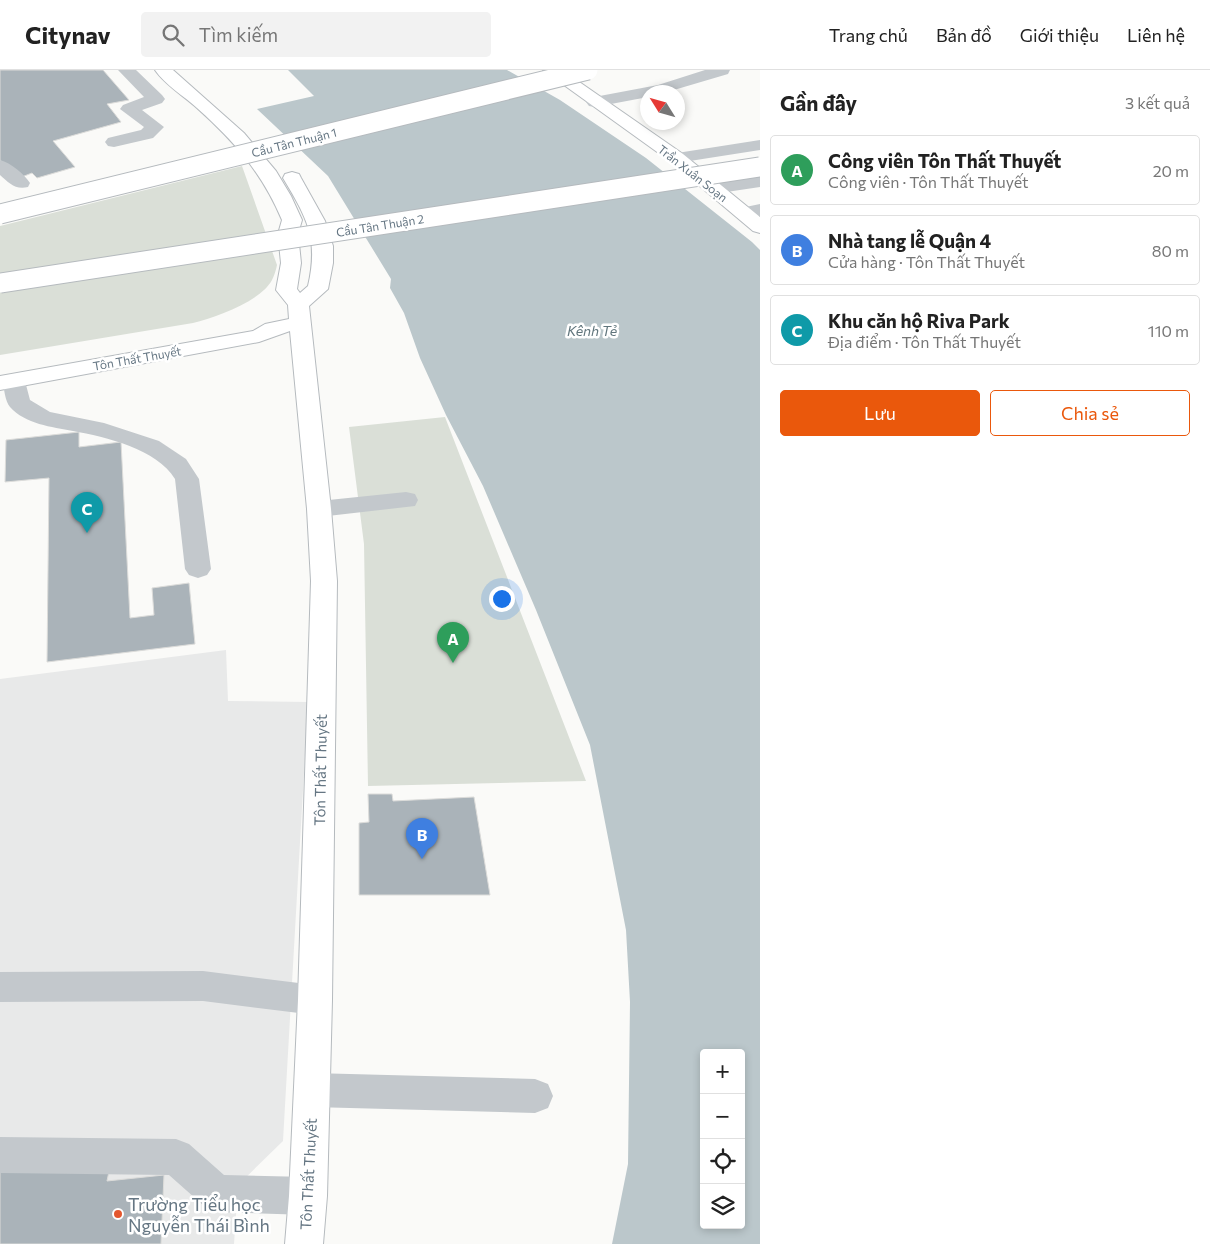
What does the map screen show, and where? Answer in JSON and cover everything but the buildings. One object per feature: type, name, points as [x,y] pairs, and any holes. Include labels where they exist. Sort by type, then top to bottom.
[{"type":"main road","points":[[146,70],[203,113]]},
{"type":"main road","points":[[163,70],[203,113],[254,174],[264,192],[275,222],[286,232],[291,254],[291,270],[286,290],[290,319]]},
{"type":"main road","points":[[179,70],[260,141],[292,178],[306,204],[323,244],[323,263],[318,289],[290,319]]},
{"type":"main road","name":"Trần Xuân Soạn","points":[[551,70],[677,158],[713,188],[752,212],[760,227]]},
{"type":"main road","name":"Cầu Tân Thuận 1","points":[[0,214],[588,70]]},
{"type":"main road","name":"Cầu Tân Thuận 2","points":[[0,273],[760,158]]},
{"type":"main road","name":"Cầu Tân Thuận 2","points":[[0,283],[760,167]]},
{"type":"main road","name":"Tôn Thất Thuyết","points":[[5,378],[259,336],[290,319],[319,509],[324,581],[315,1000],[308,1196],[304,1244]]},
{"type":"street","points":[[114,142],[146,134],[155,127],[129,109],[156,99],[126,70]]},
{"type":"street","points":[[595,102],[661,89],[722,70]]},
{"type":"street","points":[[677,158],[760,145]]},
{"type":"street","points":[[0,166],[21,183]]},
{"type":"street","points":[[713,188],[760,181]]},
{"type":"street","points":[[5,378],[19,403],[43,418],[123,436],[151,446],[178,464],[187,479],[198,569]]},
{"type":"street","points":[[319,509],[406,500]]},
{"type":"street","points":[[0,987],[203,986],[315,1000]]},
{"type":"street","points":[[312,1090],[535,1096]]},
{"type":"street","points":[[0,1155],[176,1156],[217,1193],[308,1196]]},
{"type":"shaded area","points":[[242,166],[277,265],[272,280],[258,295],[237,308],[193,323],[0,355],[0,226]]},
{"type":"shaded area","points":[[445,417],[586,781],[368,786],[364,544],[349,427]]},
{"type":"shaded area","points":[[226,650],[228,701],[308,702],[283,1141],[238,1185],[234,1244],[0,1244],[0,679]]},
{"type":"water","name":"Kênh Tẻ","points":[[288,70],[507,70],[560,100],[646,158],[760,250],[760,1244],[612,1244],[628,1164],[630,1002],[626,930],[590,745],[536,610],[483,486],[446,415],[420,358],[404,313],[390,288],[391,279],[328,176],[257,109],[314,96]]},
{"type":"place","name":"Khu căn hộ Riva Park","points":[[87,533]]},
{"type":"place","name":"Công viên Tôn Thất Thuyết","points":[[453,663]]},
{"type":"place","name":"Nhà tang lễ Quận 4","points":[[422,859]]},
{"type":"place","name":"Trường Tiểu học Nguyễn Thái Bình","points":[[118,1214]]}]
